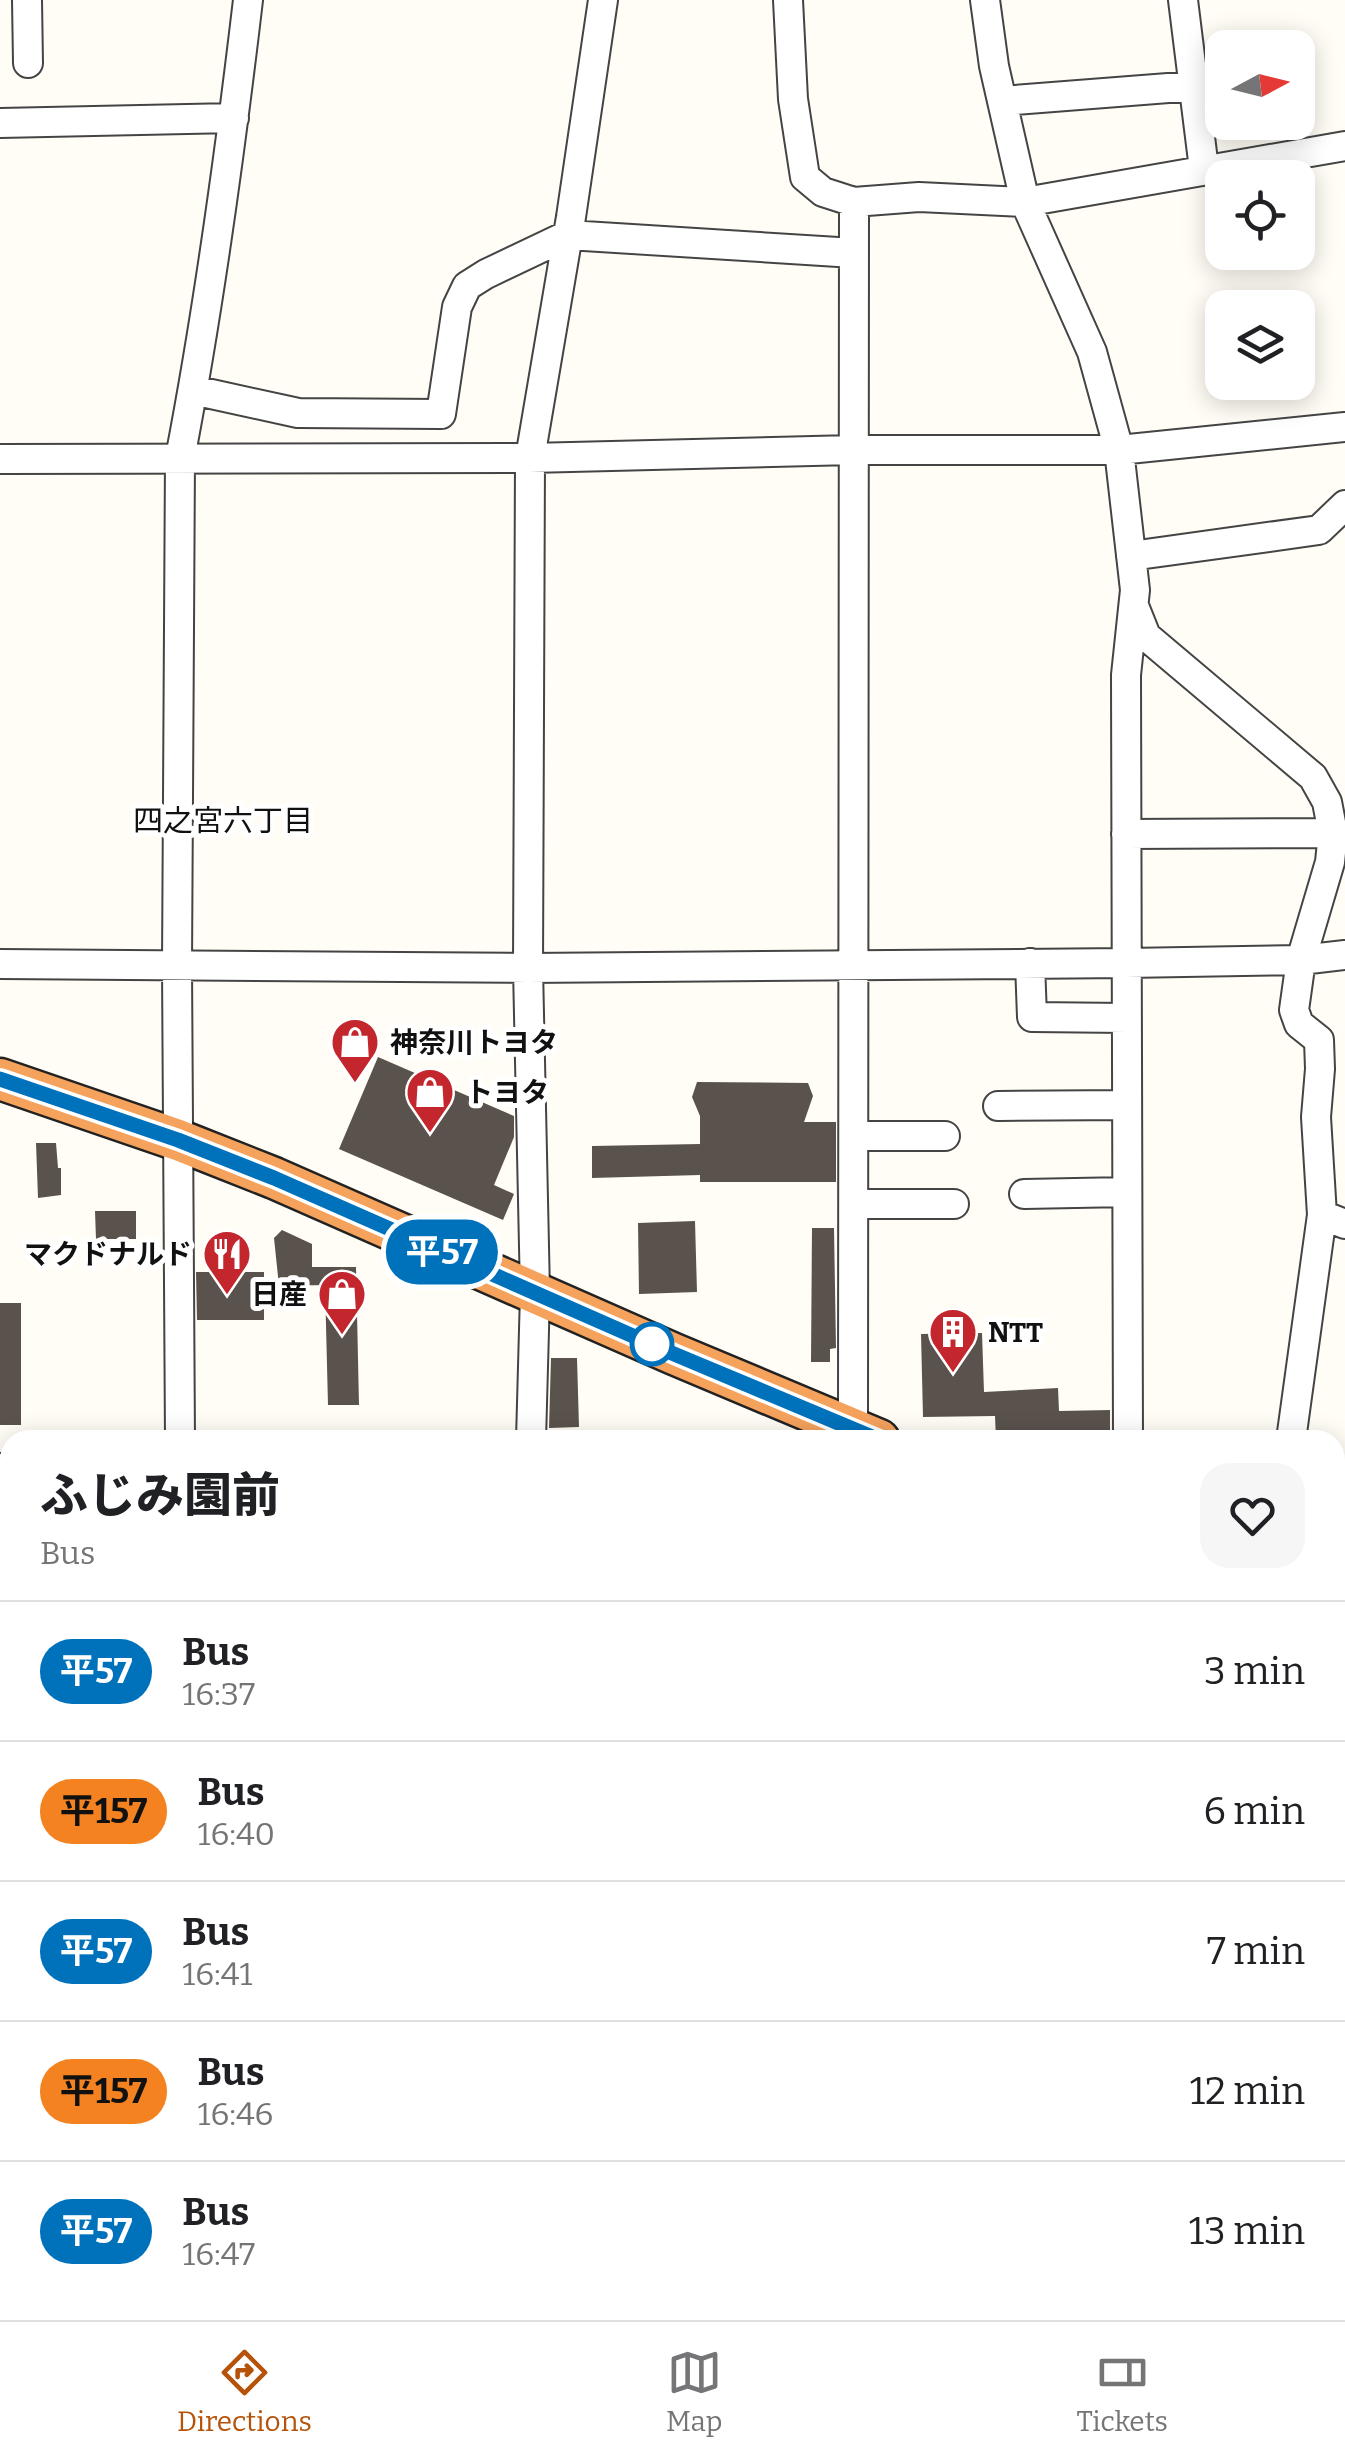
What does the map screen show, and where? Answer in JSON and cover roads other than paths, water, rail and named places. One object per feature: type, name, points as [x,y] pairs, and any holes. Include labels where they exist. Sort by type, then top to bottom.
[{"type":"highway","points":[[0,1079],[178,1152],[298,1209],[851,1430]]},
{"type":"highway","points":[[0,1100],[178,1152]]},
{"type":"highway","points":[[535,1303],[674,1375],[792,1430]]},
{"type":"street","points":[[27,0],[28,62]]},
{"type":"street","points":[[180,1430],[180,458],[234,118],[248,0]]},
{"type":"street","points":[[531,1430],[535,1303],[528,968],[530,458],[603,0]]},
{"type":"street","points":[[788,0],[793,99],[805,176],[824,192],[854,202],[918,197],[1025,202],[1345,146]]},
{"type":"street","points":[[985,0],[994,66],[1025,202],[1092,352],[1119,450],[1132,556],[1135,590],[1126,675],[1128,1430]]},
{"type":"street","points":[[1184,0],[1204,169]]},
{"type":"street","points":[[1002,101],[1194,86]]},
{"type":"street","points":[[0,124],[234,118]]},
{"type":"street","points":[[854,202],[854,1204],[866,1430]]},
{"type":"street","points":[[193,390],[298,412],[441,414],[457,307],[467,286],[568,235],[854,254]]},
{"type":"street","points":[[0,458],[530,458],[852,450],[1119,450],[1345,427]]},
{"type":"street","points":[[1132,556],[1319,530],[1345,505]]},
{"type":"street","points":[[1133,605],[1146,636],[1313,777],[1327,802],[1333,833],[1330,862],[1301,960],[1294,1010],[1299,1024],[1318,1040],[1316,1117],[1334,1219],[1294,1430]]},
{"type":"street","points":[[1126,834],[1333,833]]},
{"type":"street","points":[[0,964],[528,968],[1127,963],[1301,960],[1345,954]]},
{"type":"street","points":[[1030,963],[1032,1017],[1126,1018]]},
{"type":"street","points":[[998,1106],[1126,1105]]},
{"type":"street","points":[[854,1136],[945,1136]]},
{"type":"street","points":[[1024,1194],[1127,1192]]},
{"type":"street","points":[[854,1204],[954,1204]]},
{"type":"place","name":"神奈川トヨタ","points":[[355,1084]]},
{"type":"place","name":"トヨタ","points":[[430,1134]]},
{"type":"place","name":"マクドナルド","points":[[227,1296]]},
{"type":"place","name":"日産","points":[[342,1336]]},
{"type":"place","name":"NTT","points":[[953,1374]]},
{"type":"district","name":"四之宮六丁目","points":[[223,821]]}]
